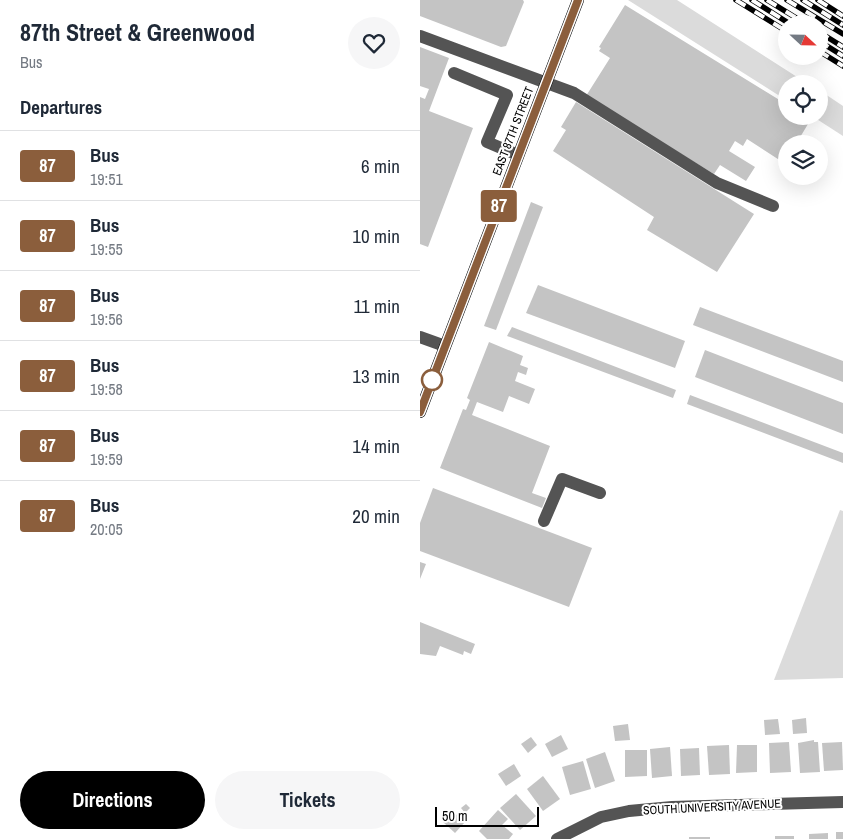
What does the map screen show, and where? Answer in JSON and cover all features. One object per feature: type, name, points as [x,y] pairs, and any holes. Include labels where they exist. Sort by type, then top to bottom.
[{"type":"main road","name":"EAST 87TH STREET","points":[[420,412],[578,0]]},
{"type":"street","points":[[420,36],[574,93],[716,183],[773,206]]},
{"type":"street","points":[[454,73],[507,95],[487,142],[518,155]]},
{"type":"street","points":[[420,337],[445,346]]},
{"type":"street","points":[[544,521],[562,479],[600,493]]},
{"type":"street","name":"SOUTH UNIVERSITY AVENUE","points":[[557,839],[601,817],[628,811],[672,807],[843,802]]},
{"type":"shaded area","points":[[628,0],[677,0],[794,75],[778,75],[778,95]]},
{"type":"shaded area","points":[[828,96],[843,106],[843,136],[826,125],[828,125]]},
{"type":"shaded area","points":[[840,510],[843,511],[843,678],[774,680]]},
{"type":"building","points":[[420,0],[523,0],[524,2],[506,46],[501,47],[420,16]]},
{"type":"building","points":[[625,5],[778,99],[778,125],[807,125],[801,135],[778,135],[778,159],[747,139],[743,146],[735,141],[729,151],[755,167],[746,181],[720,165],[714,174],[586,96],[610,58],[599,51],[601,48],[599,47]]},
{"type":"building","points":[[420,47],[449,58],[429,111],[473,128],[428,247],[420,244],[420,97],[425,99],[429,89],[420,86]]},
{"type":"building","points":[[576,102],[754,214],[717,272],[647,230],[654,217],[553,151],[566,130],[561,127]]},
{"type":"building","points":[[531,202],[543,207],[496,330],[484,326]]},
{"type":"building","points":[[538,285],[685,341],[675,368],[526,313]]},
{"type":"building","points":[[700,307],[843,361],[843,382],[693,325]]},
{"type":"building","points":[[512,327],[676,390],[673,398],[507,336]]},
{"type":"building","points":[[489,342],[523,356],[520,365],[528,368],[526,375],[518,372],[515,381],[535,389],[529,404],[509,396],[503,412],[477,402],[472,415],[550,446],[532,493],[546,498],[542,508],[440,468],[463,409],[466,410],[470,400],[467,398]]},
{"type":"building","points":[[705,350],[843,403],[843,434],[695,377]]},
{"type":"building","points":[[690,395],[843,453],[843,463],[687,404]]},
{"type":"building","points":[[433,488],[592,548],[569,607],[420,551],[420,523]]},
{"type":"building","points":[[420,562],[426,564],[420,579]]},
{"type":"building","points":[[420,622],[475,644],[471,654],[464,651],[463,655],[440,646],[436,656],[420,654]]},
{"type":"building","points":[[806,718],[807,733],[793,734],[792,720]]},
{"type":"building","points":[[778,719],[780,734],[765,735],[764,720]]},
{"type":"building","points":[[628,724],[630,740],[615,741],[613,726]]},
{"type":"building","points":[[561,735],[568,749],[552,757],[545,744]]},
{"type":"building","points":[[531,737],[537,745],[528,753],[521,744]]},
{"type":"building","points":[[814,740],[814,742],[818,742],[820,772],[800,773],[798,743]]},
{"type":"building","points":[[789,742],[791,772],[770,773],[769,743]]},
{"type":"building","points":[[842,742],[843,770],[824,771],[822,743]]},
{"type":"building","points":[[729,745],[730,774],[709,775],[707,746]]},
{"type":"building","points":[[737,745],[757,745],[757,772],[736,773]]},
{"type":"building","points":[[670,747],[672,776],[652,778],[650,749]]},
{"type":"building","points":[[699,748],[700,775],[681,776],[680,749]]},
{"type":"building","points":[[625,750],[647,750],[647,776],[625,777]]},
{"type":"building","points":[[605,752],[615,781],[595,788],[586,759]]},
{"type":"building","points":[[583,761],[591,789],[570,795],[562,767]]},
{"type":"building","points":[[514,764],[521,776],[506,786],[498,774]]},
{"type":"building","points":[[543,776],[560,799],[543,811],[527,789]]},
{"type":"building","points":[[516,794],[536,816],[520,830],[500,808]]},
{"type":"building","points":[[466,804],[470,808],[465,813],[461,808]]},
{"type":"building","points":[[498,810],[508,819],[502,825],[513,834],[509,839],[487,839],[479,831]]},
{"type":"building","points":[[452,811],[465,822],[455,833],[443,822]]},
{"type":"building","points":[[836,832],[843,832],[843,839],[836,839]]},
{"type":"building","points":[[828,833],[828,839],[809,839],[809,834]]},
{"type":"building","points":[[775,836],[794,836],[794,839],[775,839]]},
{"type":"building","points":[[689,837],[710,837],[710,839],[689,839]]},
{"type":"railway","points":[[736,0],[778,26]]},
{"type":"railway","points":[[752,0],[778,16]]},
{"type":"railway","points":[[767,0],[791,15]]},
{"type":"railway","points":[[787,0],[843,34]]},
{"type":"railway","points":[[803,0],[843,25]]},
{"type":"railway","points":[[818,0],[843,16]]},
{"type":"railway","points":[[828,38],[843,47]]},
{"type":"railway","points":[[828,47],[843,56]]},
{"type":"railway","points":[[828,57],[843,66]]},
{"type":"bus line","name":"87","points":[[420,412],[578,0]]}]
